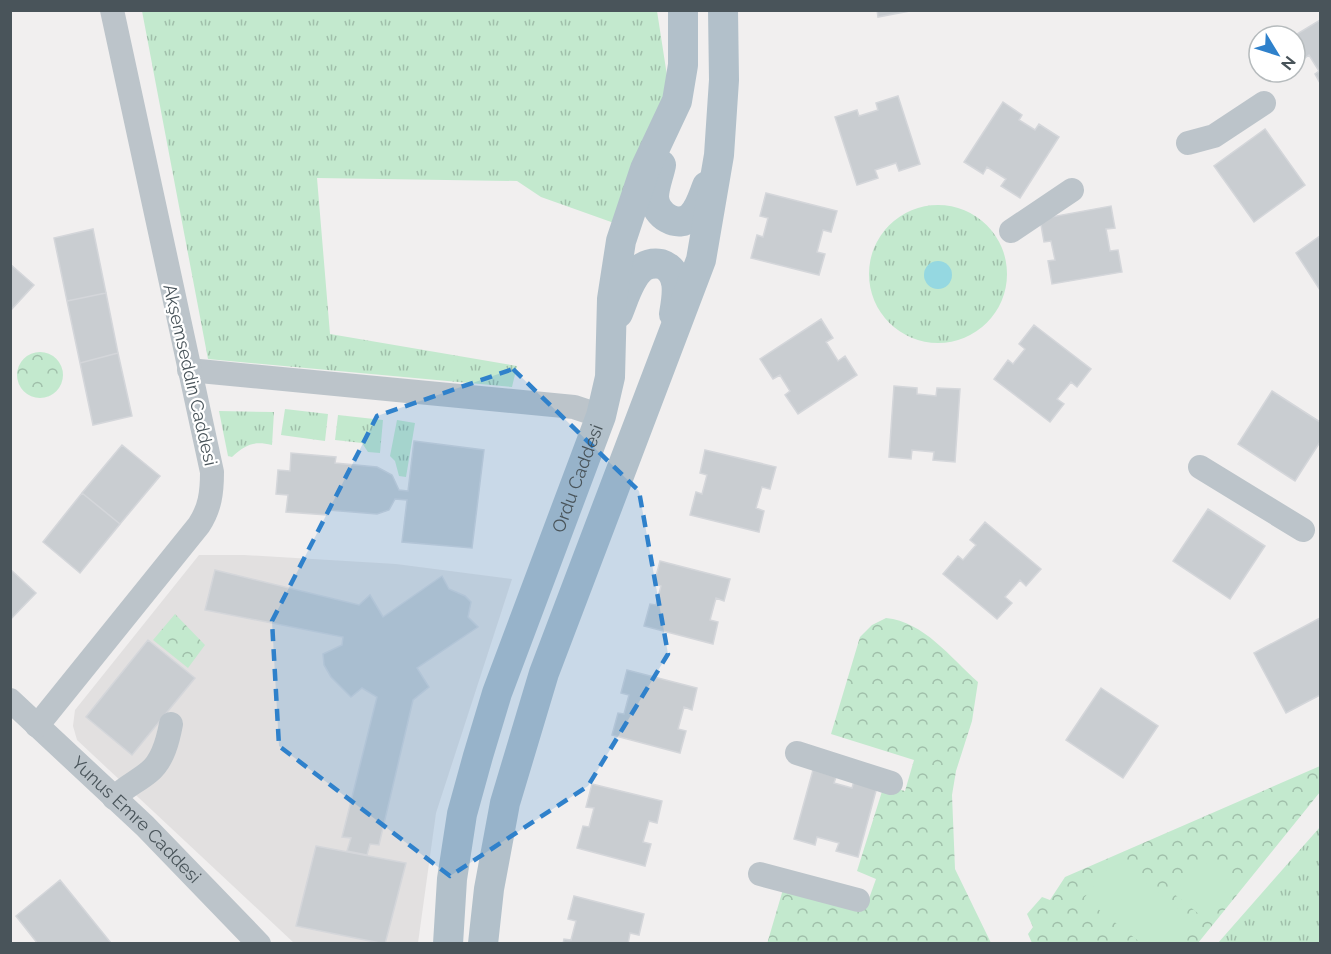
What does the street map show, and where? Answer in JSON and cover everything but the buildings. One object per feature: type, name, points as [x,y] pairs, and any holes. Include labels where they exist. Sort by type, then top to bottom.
[{"type":"main road","name":"Ordu Caddesi","points":[[448,944],[452,879],[462,814],[477,756],[497,693],[601,416],[610,377],[614,276],[621,241],[645,169],[677,101],[683,65],[683,10]]},
{"type":"main road","points":[[483,944],[489,890],[505,803],[544,673],[701,260],[719,155],[724,80],[723,10]]},
{"type":"main road","points":[[677,101],[654,196],[656,207],[662,215],[681,222],[691,217],[700,206],[719,155]]},
{"type":"main road","points":[[613,322],[634,278],[643,267],[655,263],[665,265],[673,272],[677,288],[663,364]]},
{"type":"street","name":"Akşemseddin Caddesi","points":[[98,10],[117,41]]},
{"type":"street","name":"Akşemseddin Caddesi","points":[[37,726],[208,512],[212,493],[212,472],[112,10]]},
{"type":"street","points":[[1188,143],[1214,136],[1264,104]]},
{"type":"street","points":[[1011,231],[1072,190]]},
{"type":"street","points":[[189,370],[574,407],[601,416]]},
{"type":"street","points":[[1200,467],[1303,530]]},
{"type":"street","name":"Yunus Emre Caddesi","points":[[10,700],[114,798],[259,944]]},
{"type":"street","points":[[114,798],[128,784],[151,771],[168,742],[171,724]]},
{"type":"street","points":[[797,753],[891,783]]},
{"type":"street","points":[[760,874],[858,900]]},
{"type":"highlighted area","points":[[513,369],[639,491],[668,654],[588,786],[450,876],[279,746],[272,621],[377,416]]},
{"type":"shaded area","points":[[199,555],[244,555],[396,564],[512,579],[436,813],[418,943],[294,943],[77,740],[73,726],[75,710]]},
{"type":"green space","points":[[142,11],[657,11],[670,95],[614,223],[541,197],[517,181],[317,178],[330,334],[517,366],[512,387],[208,359]]},
{"type":"green space","points":[[938,205],[964,210],[987,225],[1002,248],[1007,274],[1002,300],[987,323],[964,338],[938,343],[912,338],[889,323],[874,300],[869,274],[874,248],[889,225],[912,210]]},
{"type":"green space","points":[[40,352],[56,359],[63,375],[56,391],[40,398],[24,391],[17,375],[24,359]]},
{"type":"green space","points":[[285,409],[328,414],[325,441],[281,435]]},
{"type":"green space","points":[[219,411],[274,412],[272,445],[260,443],[251,445],[232,457],[228,456]]},
{"type":"green space","points":[[338,415],[383,420],[380,453],[368,452],[362,443],[335,440]]},
{"type":"green space","points":[[397,420],[415,423],[406,477],[399,476],[395,461],[390,456]]},
{"type":"green space","points":[[175,614],[205,645],[188,668],[153,640]]},
{"type":"green space","points":[[886,618],[900,621],[924,633],[978,682],[972,721],[956,771],[952,795],[955,869],[991,943],[767,944],[784,886],[866,907],[876,879],[857,871],[884,785],[905,791],[914,760],[831,734],[860,637],[872,625]]},
{"type":"green space","points":[[1320,766],[1320,792],[1198,943],[1032,943],[1028,934],[1033,927],[1027,914],[1042,897],[1050,900],[1065,877]]},
{"type":"green space","points":[[1320,827],[1320,943],[1218,943]]},
{"type":"green space","points":[[1116,859],[1193,921],[1175,943],[1141,943],[1084,898]]},
{"type":"green space","points":[[1201,859],[1232,884],[1205,919],[1174,894]]},
{"type":"water","points":[[938,261],[948,265],[952,275],[948,285],[938,289],[928,285],[924,275],[928,265]]}]
